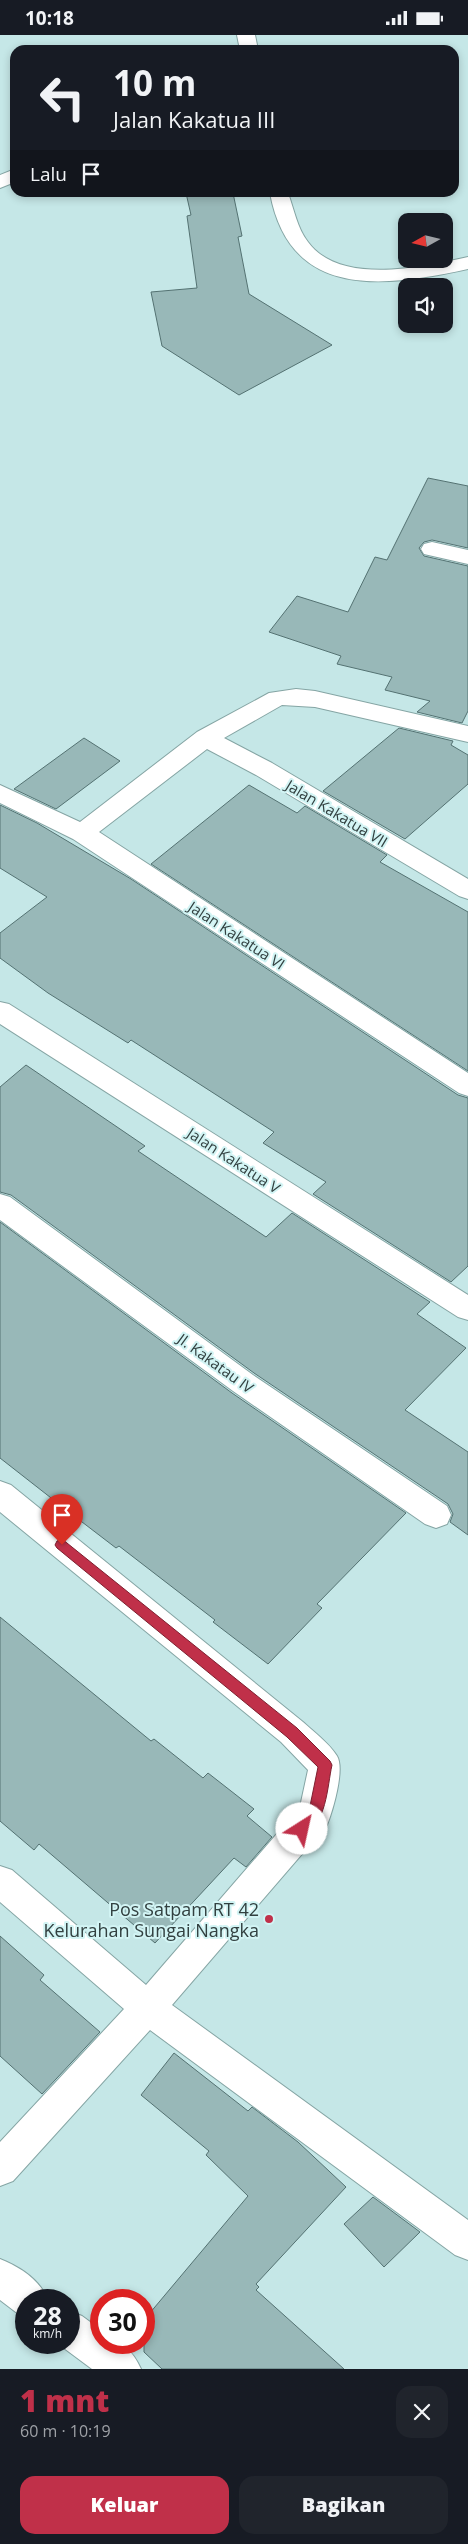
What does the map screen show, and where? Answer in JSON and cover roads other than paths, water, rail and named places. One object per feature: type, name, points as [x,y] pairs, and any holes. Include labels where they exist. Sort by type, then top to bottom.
[{"type":"street","points":[[280,197],[292,232],[307,254],[344,273],[373,276],[438,270],[468,263]]},
{"type":"street","points":[[432,549],[468,557]]},
{"type":"street","points":[[82,833],[205,738],[277,698],[296,697],[468,734]]},
{"type":"street","name":"Jalan Kakatua VII","points":[[205,738],[264,769],[468,890]]},
{"type":"street","name":"Jalan Kakatua VI","points":[[0,793],[82,833],[468,1086]]},
{"type":"street","name":"Jalan Kakatua V","points":[[0,1011],[468,1309]]},
{"type":"street","name":"Jl. Kakatau IV","points":[[0,1205],[243,1383],[436,1515]]},
{"type":"street","points":[[0,1494],[292,1732],[325,1765],[315,1813],[148,2008],[0,2168]]},
{"type":"street","points":[[0,1881],[148,2008],[468,2242]]},
{"type":"street","points":[[0,2277],[16,2289]]},
{"type":"street","points":[[80,2337],[122,2369]]},
{"type":"place","name":"Pos Satpam RT 42 Kelurahan Sungai Nangka","points":[[269,1919]]}]
